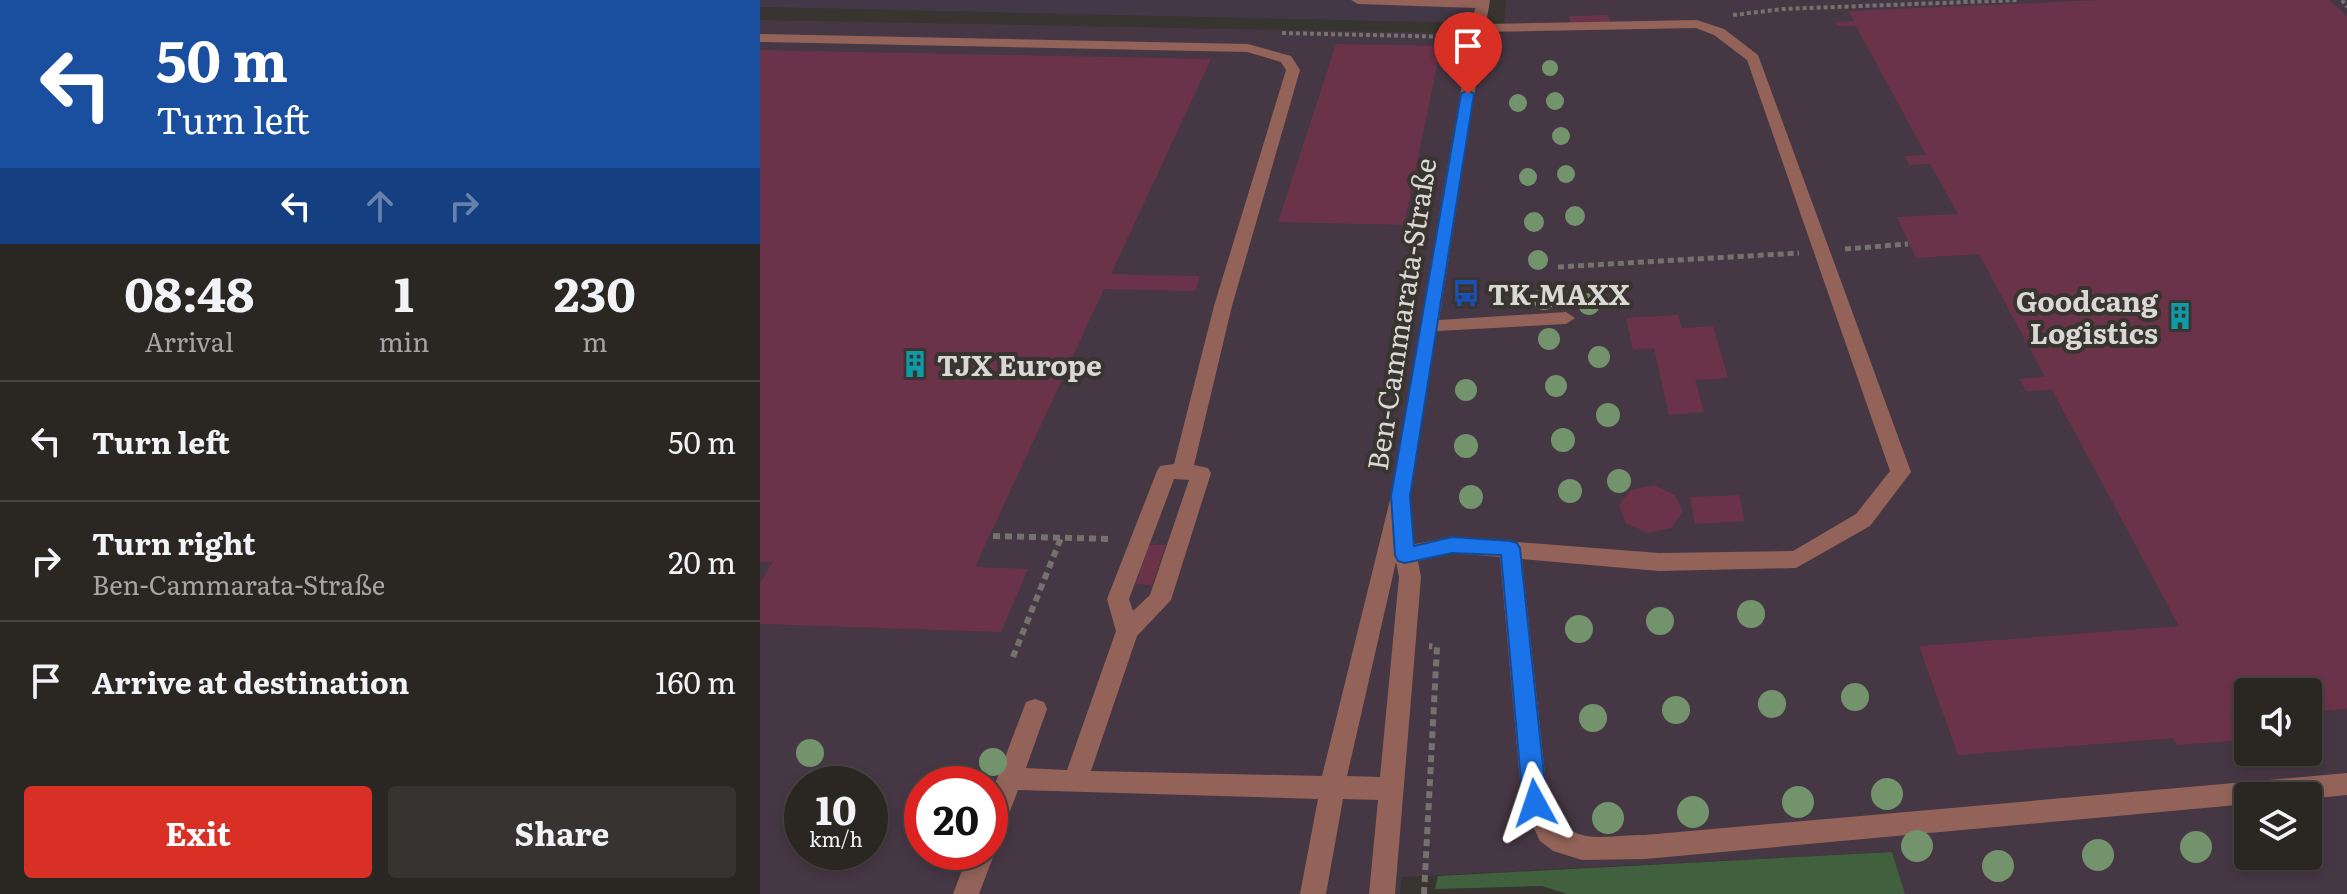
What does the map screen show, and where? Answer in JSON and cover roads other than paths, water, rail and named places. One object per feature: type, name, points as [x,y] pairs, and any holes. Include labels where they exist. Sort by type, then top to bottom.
[{"type":"street","points":[[1358,0],[1482,2]]},
{"type":"street","name":"Ben-Cammarata-Straße","points":[[1313,894],[1333,787],[1401,496],[1482,2]]},
{"type":"street","points":[[1405,555],[1452,545],[1659,562],[1796,559],[1863,520],[1901,472],[1753,58],[1719,32],[1697,24],[1479,28]]},
{"type":"street","points":[[760,38],[1248,48],[1286,59],[1293,70],[1223,306],[1192,472],[1160,600],[1127,631],[1075,782]]},
{"type":"street","points":[[1429,326],[1566,318]]},
{"type":"street","points":[[1127,631],[1118,599],[1167,471],[1192,472]]},
{"type":"street","name":"Ben-Cammarata-Straße","points":[[1382,894],[1410,577],[1405,555],[1401,496]]},
{"type":"street","points":[[1510,548],[1535,803],[1549,832],[1582,848],[1705,842],[2347,784]]},
{"type":"street","points":[[1008,783],[1035,709]]},
{"type":"street","points":[[1010,778],[1391,789]]},
{"type":"street","points":[[966,894],[975,870]]},
{"type":"place","name":"TK-MAXX","points":[[1466,293]]},
{"type":"place","name":"Goodcang Logistics","points":[[2180,316]]},
{"type":"place","name":"TJX Europe","points":[[915,364]]}]
